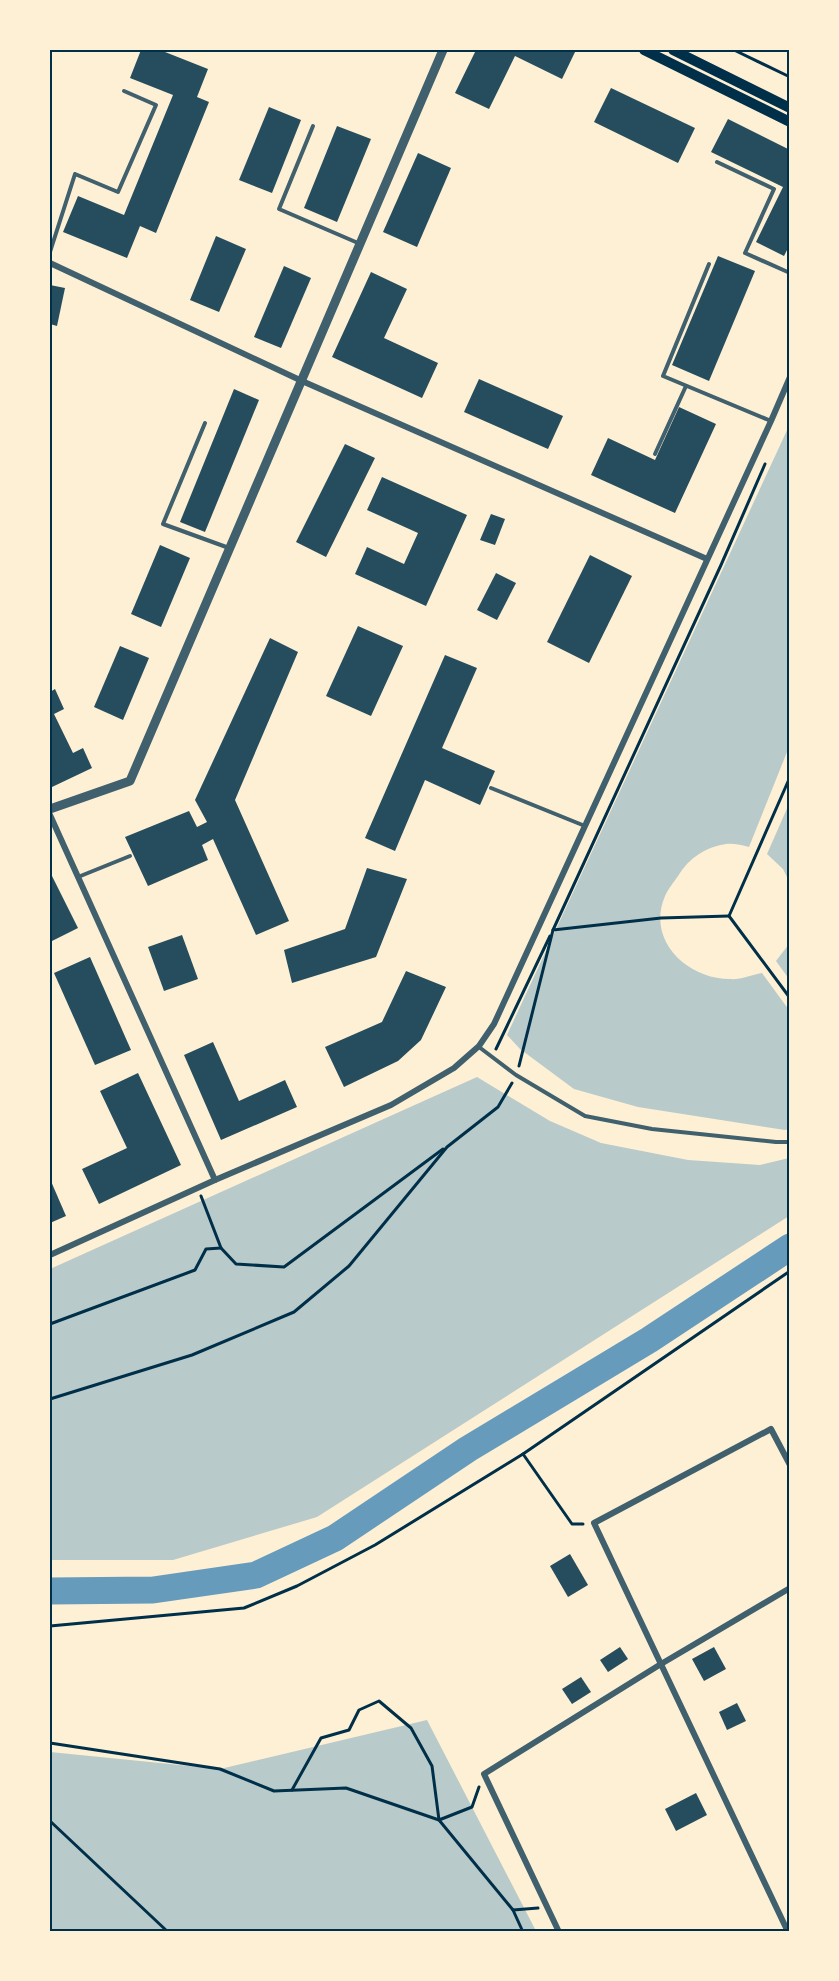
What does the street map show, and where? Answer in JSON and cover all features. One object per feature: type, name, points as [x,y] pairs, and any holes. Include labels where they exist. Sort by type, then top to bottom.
[{"type":"main road","points":[[644,50],[789,122]]},
{"type":"main road","points":[[674,50],[789,108]]},
{"type":"street","points":[[50,809],[130,781],[303,381],[442,50]]},
{"type":"street","points":[[50,263],[303,381],[707,559]]},
{"type":"street","points":[[50,1255],[215,1180],[391,1105],[454,1068],[479,1046],[494,1024],[771,421],[789,377]]},
{"type":"street","points":[[50,815],[215,1180]]},
{"type":"street","points":[[788,1932],[594,1523],[771,1429],[789,1464]]},
{"type":"street","points":[[559,1932],[484,1774],[789,1588]]},
{"type":"lane","points":[[50,252],[75,174],[118,192],[156,105],[124,91]]},
{"type":"lane","points":[[312,126],[279,209],[360,244]]},
{"type":"lane","points":[[717,162],[774,189],[745,253],[789,273]]},
{"type":"lane","points":[[709,264],[663,376],[771,421]]},
{"type":"lane","points":[[655,454],[686,386]]},
{"type":"lane","points":[[205,423],[164,524],[231,548]]},
{"type":"lane","points":[[491,788],[585,826]]},
{"type":"lane","points":[[78,877],[130,856]]},
{"type":"lane","points":[[479,1046],[516,1075],[585,1116],[652,1129],[789,1142]]},
{"type":"path","points":[[734,50],[789,77]]},
{"type":"path","points":[[492,1057],[721,565],[766,460]]},
{"type":"path","points":[[729,916],[789,777]]},
{"type":"path","points":[[553,930],[661,918],[729,916]]},
{"type":"path","points":[[729,916],[789,998]]},
{"type":"path","points":[[198,1188],[221,1248],[236,1263],[284,1267],[498,1107],[516,1075],[553,930]]},
{"type":"path","points":[[50,1399],[192,1355],[294,1312],[349,1266],[447,1146]]},
{"type":"path","points":[[50,1323],[195,1270],[206,1249],[221,1248]]},
{"type":"path","points":[[50,1626],[244,1608],[297,1586],[375,1545],[522,1454],[789,1271]]},
{"type":"path","points":[[522,1454],[572,1524],[594,1523]]},
{"type":"path","points":[[292,1791],[321,1738],[349,1730],[358,1710],[379,1701],[411,1728],[432,1766],[439,1820]]},
{"type":"path","points":[[50,1743],[220,1768],[274,1791],[346,1788],[439,1820],[513,1910],[523,1932]]},
{"type":"path","points":[[439,1820],[472,1807],[484,1774]]},
{"type":"path","points":[[50,1821],[168,1932]]},
{"type":"path","points":[[513,1910],[547,1907]]},
{"type":"shaded area","points":[[789,426],[789,747],[749,847],[726,844],[698,854],[687,864],[669,888],[661,912],[661,928],[666,942],[674,954],[686,964],[714,977],[734,979],[762,973],[789,1010],[789,1129],[785,1130],[638,1107],[574,1089],[520,1049],[507,1035]]},
{"type":"shaded area","points":[[789,804],[789,881],[783,869],[767,854]]},
{"type":"shaded area","points":[[789,944],[789,979],[776,961]]},
{"type":"shaded area","points":[[477,1077],[550,1121],[601,1143],[688,1160],[760,1165],[789,1158],[789,1216],[317,1517],[173,1560],[50,1560],[50,1269]]},
{"type":"shaded area","points":[[427,1720],[536,1931],[50,1931],[50,1752],[220,1769]]},
{"type":"building","points":[[141,50],[160,50],[208,69],[197,97],[209,102],[156,233],[140,226],[127,258],[63,232],[78,196],[124,215],[173,95],[130,78]]},
{"type":"building","points":[[476,50],[576,50],[562,79],[515,56],[489,109],[455,93]]},
{"type":"building","points":[[611,88],[695,128],[678,163],[594,122]]},
{"type":"building","points":[[269,107],[301,120],[272,193],[239,180]]},
{"type":"building","points":[[728,119],[790,150],[790,244],[784,256],[756,242],[783,187],[711,152]]},
{"type":"building","points":[[337,126],[371,139],[337,222],[304,208]]},
{"type":"building","points":[[418,153],[451,168],[417,247],[383,232]]},
{"type":"building","points":[[216,236],[246,249],[219,312],[190,300]]},
{"type":"building","points":[[718,256],[755,271],[709,381],[672,365]]},
{"type":"building","points":[[284,266],[311,278],[281,348],[254,337]]},
{"type":"building","points":[[371,272],[407,289],[384,338],[438,363],[422,398],[332,357]]},
{"type":"building","points":[[50,285],[65,288],[57,326],[50,324]]},
{"type":"building","points":[[479,379],[563,416],[548,449],[464,412]]},
{"type":"building","points":[[234,389],[259,400],[205,532],[180,522]]},
{"type":"building","points":[[679,407],[716,424],[675,513],[591,475],[608,438],[655,460]]},
{"type":"building","points":[[345,444],[375,458],[326,557],[296,542]]},
{"type":"building","points":[[382,477],[467,515],[426,606],[355,574],[367,547],[404,564],[418,533],[367,510]]},
{"type":"building","points":[[491,514],[505,519],[495,545],[480,540]]},
{"type":"building","points":[[160,545],[190,558],[161,627],[131,614]]},
{"type":"building","points":[[590,555],[632,576],[589,663],[547,642]]},
{"type":"building","points":[[496,573],[516,583],[497,620],[477,610]]},
{"type":"building","points":[[358,626],[403,646],[371,716],[326,696]]},
{"type":"building","points":[[270,638],[298,652],[235,800],[289,921],[256,935],[213,839],[202,845],[208,860],[148,886],[125,837],[189,811],[197,827],[207,822],[195,800]]},
{"type":"building","points":[[120,646],[149,658],[123,720],[94,707]]},
{"type":"building","points":[[445,655],[477,668],[442,748],[495,771],[480,805],[425,780],[395,851],[365,838]]},
{"type":"building","points":[[55,689],[64,709],[54,714],[73,753],[83,748],[92,768],[52,787],[50,782],[50,692]]},
{"type":"building","points":[[367,868],[407,879],[376,957],[292,983],[284,950],[345,929]]},
{"type":"building","points":[[50,872],[78,928],[50,942]]},
{"type":"building","points":[[182,935],[198,979],[164,991],[148,947]]},
{"type":"building","points":[[90,957],[131,1050],[95,1065],[54,973]]},
{"type":"building","points":[[406,971],[446,987],[421,1040],[398,1061],[344,1087],[325,1047],[382,1022]]},
{"type":"building","points":[[213,1042],[239,1101],[285,1080],[297,1107],[221,1140],[184,1055]]},
{"type":"building","points":[[138,1073],[181,1165],[99,1204],[82,1169],[127,1148],[100,1091]]},
{"type":"building","points":[[50,1179],[66,1216],[50,1223]]},
{"type":"building","points":[[570,1554],[588,1585],[568,1597],[550,1566]]},
{"type":"building","points":[[620,1647],[628,1659],[608,1672],[600,1660]]},
{"type":"building","points":[[714,1647],[726,1669],[704,1681],[692,1659]]},
{"type":"building","points":[[581,1677],[591,1692],[572,1704],[562,1689]]},
{"type":"building","points":[[737,1703],[746,1721],[727,1730],[719,1712]]},
{"type":"building","points":[[696,1793],[707,1815],[676,1831],[665,1809]]},
{"type":"waterway","points":[[50,1591],[153,1590],[256,1575],[335,1538],[468,1449],[649,1340],[790,1247]]}]
